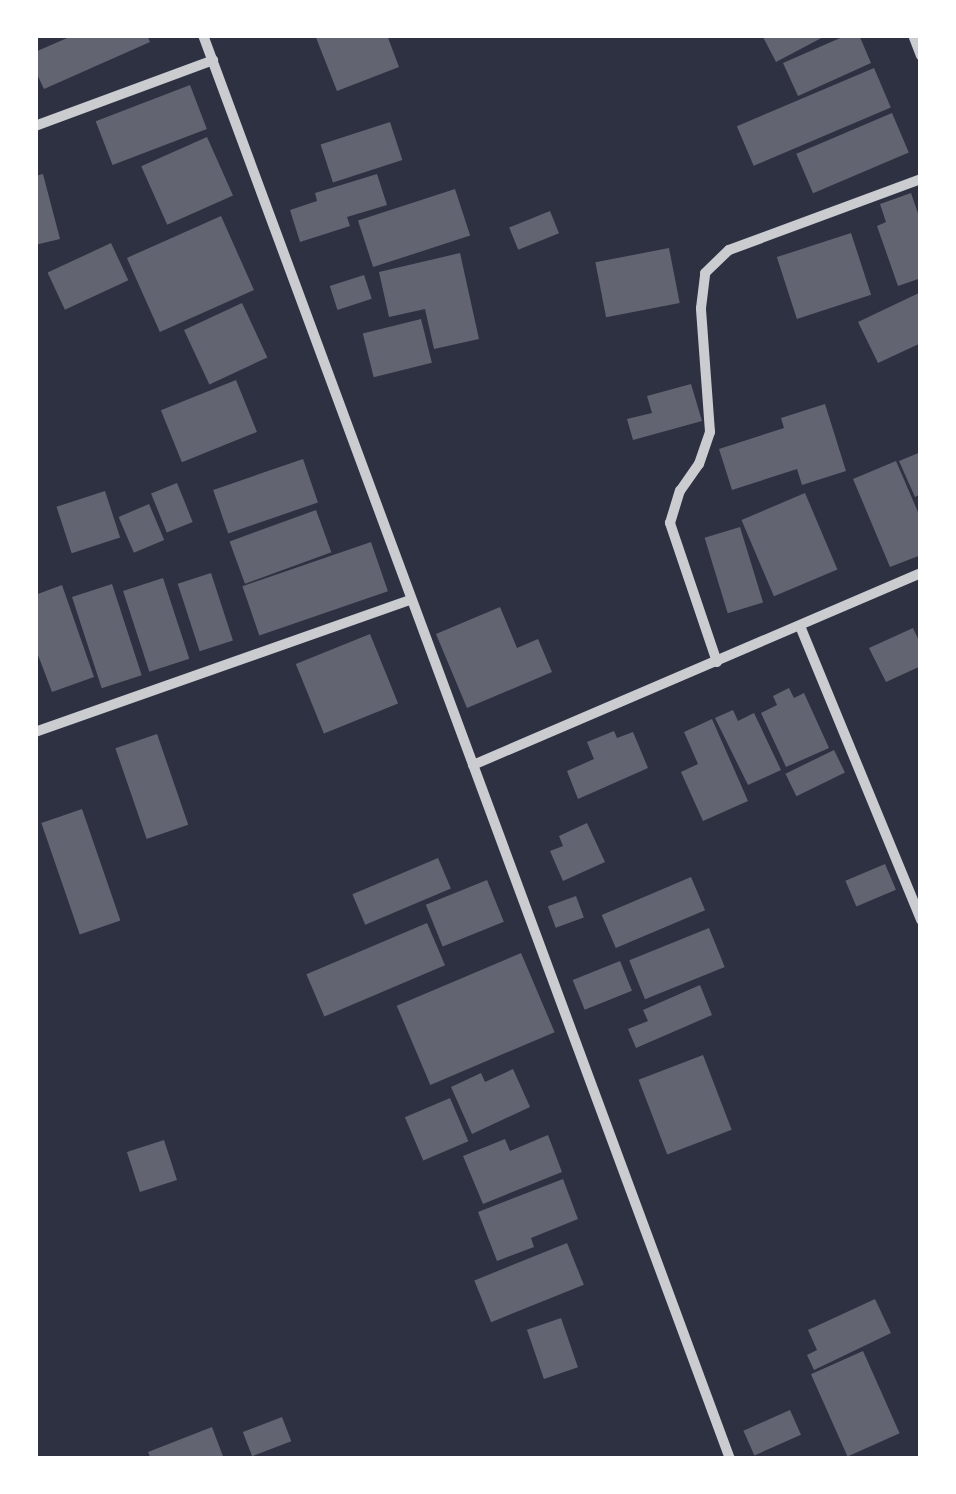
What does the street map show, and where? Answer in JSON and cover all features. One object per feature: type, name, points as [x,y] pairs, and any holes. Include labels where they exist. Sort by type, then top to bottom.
[{"type":"street","points":[[203,35],[730,1459]]},
{"type":"street","points":[[913,35],[921,56]]},
{"type":"street","points":[[35,126],[212,60]]},
{"type":"street","points":[[717,662],[670,523],[680,491],[699,464],[710,432],[701,308],[705,273],[728,250],[921,178]]},
{"type":"street","points":[[473,765],[921,573]]},
{"type":"street","points":[[35,732],[409,600]]},
{"type":"street","points":[[800,626],[921,920]]},
{"type":"building","points":[[74,35],[147,35],[150,42],[44,89],[35,70],[35,52]]},
{"type":"building","points":[[315,35],[387,35],[399,67],[337,91]]},
{"type":"building","points":[[762,35],[827,35],[776,62]]},
{"type":"building","points":[[847,35],[859,35],[871,63],[798,96],[783,63]]},
{"type":"building","points":[[874,68],[891,108],[754,166],[737,126]]},
{"type":"building","points":[[190,85],[207,129],[113,165],[96,121]]},
{"type":"building","points":[[892,113],[909,153],[813,193],[796,154]]},
{"type":"building","points":[[390,122],[402,160],[333,183],[321,145]]},
{"type":"building","points":[[207,137],[233,195],[167,225],[141,166]]},
{"type":"building","points":[[43,174],[60,239],[35,245],[35,176]]},
{"type":"building","points":[[377,174],[387,205],[347,217],[350,226],[300,242],[290,210],[317,201],[315,193]]},
{"type":"building","points":[[455,189],[470,236],[373,267],[358,221]]},
{"type":"building","points":[[911,193],[921,222],[921,278],[898,286],[877,226],[886,222],[880,204]]},
{"type":"building","points":[[550,211],[559,233],[518,250],[509,227]]},
{"type":"building","points":[[221,216],[254,290],[160,332],[127,258]]},
{"type":"building","points":[[851,233],[871,295],[797,319],[777,257]]},
{"type":"building","points":[[111,243],[128,280],[65,310],[48,273]]},
{"type":"building","points":[[669,248],[680,303],[606,317],[595,262]]},
{"type":"building","points":[[460,253],[479,339],[434,349],[425,309],[389,317],[379,272]]},
{"type":"building","points":[[364,275],[372,299],[337,310],[330,286]]},
{"type":"building","points":[[921,292],[921,343],[878,363],[858,322]]},
{"type":"building","points":[[242,303],[267,357],[209,384],[184,330]]},
{"type":"building","points":[[421,319],[432,363],[374,377],[363,334]]},
{"type":"building","points":[[236,380],[257,432],[182,462],[161,410]]},
{"type":"building","points":[[691,384],[702,421],[633,440],[627,419],[652,413],[647,396]]},
{"type":"building","points":[[825,404],[846,471],[802,485],[797,469],[732,490],[719,449],[784,428],[781,418]]},
{"type":"building","points":[[921,452],[921,494],[915,497],[899,461]]},
{"type":"building","points":[[303,459],[318,502],[228,533],[213,490]]},
{"type":"building","points":[[896,461],[921,519],[921,555],[890,567],[853,479]]},
{"type":"building","points":[[177,483],[193,522],[167,532],[151,493]]},
{"type":"building","points":[[105,491],[120,538],[72,553],[56,507]]},
{"type":"building","points":[[805,493],[837,569],[774,596],[741,520]]},
{"type":"building","points":[[149,504],[164,540],[134,553],[119,517]]},
{"type":"building","points":[[316,510],[331,552],[245,584],[230,541]]},
{"type":"building","points":[[740,527],[763,603],[728,613],[705,538]]},
{"type":"building","points":[[371,542],[388,591],[259,635],[242,586]]},
{"type":"building","points":[[211,573],[233,641],[200,651],[178,584]]},
{"type":"building","points":[[163,578],[189,659],[149,672],[123,591]]},
{"type":"building","points":[[112,584],[142,675],[102,688],[72,597]]},
{"type":"building","points":[[62,585],[94,677],[52,692],[35,647],[35,595]]},
{"type":"building","points":[[500,607],[517,648],[538,639],[552,672],[467,708],[436,634]]},
{"type":"building","points":[[913,628],[921,645],[921,666],[886,682],[869,648]]},
{"type":"building","points":[[370,634],[398,704],[324,734],[296,664]]},
{"type":"building","points":[[789,688],[794,698],[804,693],[829,748],[786,767],[761,713],[777,705],[773,696]]},
{"type":"building","points":[[733,710],[738,721],[754,713],[781,770],[748,785],[715,718]]},
{"type":"building","points":[[712,719],[748,801],[703,821],[681,772],[698,764],[684,732]]},
{"type":"building","points":[[614,731],[617,738],[633,732],[648,768],[578,799],[567,771],[594,759],[587,742]]},
{"type":"building","points":[[157,734],[188,825],[147,839],[115,748]]},
{"type":"building","points":[[834,750],[845,772],[796,796],[785,774]]},
{"type":"building","points":[[82,809],[120,921],[80,935],[41,823]]},
{"type":"building","points":[[587,823],[605,862],[563,881],[550,851],[563,846],[559,836]]},
{"type":"building","points":[[438,858],[451,888],[365,925],[352,894]]},
{"type":"building","points":[[885,864],[896,890],[856,907],[845,881]]},
{"type":"building","points":[[691,877],[705,910],[616,948],[602,915]]},
{"type":"building","points":[[487,880],[504,922],[443,946],[426,905]]},
{"type":"building","points":[[576,896],[584,918],[556,928],[548,906]]},
{"type":"building","points":[[427,923],[445,965],[324,1017],[306,974]]},
{"type":"building","points":[[709,928],[725,967],[645,999],[629,960]]},
{"type":"building","points":[[521,953],[555,1032],[430,1085],[397,1006]]},
{"type":"building","points":[[620,961],[632,991],[585,1010],[573,980]]},
{"type":"building","points":[[700,985],[712,1015],[636,1048],[628,1029],[648,1021],[643,1010]]},
{"type":"building","points":[[703,1055],[732,1130],[667,1154],[639,1080]]},
{"type":"building","points":[[513,1069],[530,1107],[472,1134],[451,1087],[481,1073],[485,1082]]},
{"type":"building","points":[[450,1098],[468,1141],[423,1160],[405,1117]]},
{"type":"building","points":[[548,1135],[562,1172],[483,1204],[463,1156],[505,1139],[510,1151]]},
{"type":"building","points":[[164,1140],[177,1180],[140,1192],[127,1152]]},
{"type":"building","points":[[563,1179],[578,1219],[531,1238],[534,1247],[497,1261],[478,1212]]},
{"type":"building","points":[[567,1243],[584,1285],[491,1322],[474,1280]]},
{"type":"building","points":[[875,1299],[891,1333],[814,1370],[807,1355],[817,1350],[808,1330]]},
{"type":"building","points":[[561,1318],[578,1367],[544,1379],[527,1330]]},
{"type":"building","points":[[863,1351],[900,1433],[848,1456],[811,1374]]},
{"type":"building","points":[[790,1410],[801,1435],[754,1455],[743,1431]]},
{"type":"building","points":[[282,1417],[291,1441],[252,1456],[243,1432]]},
{"type":"building","points":[[212,1427],[224,1459],[151,1459],[148,1452]]}]
